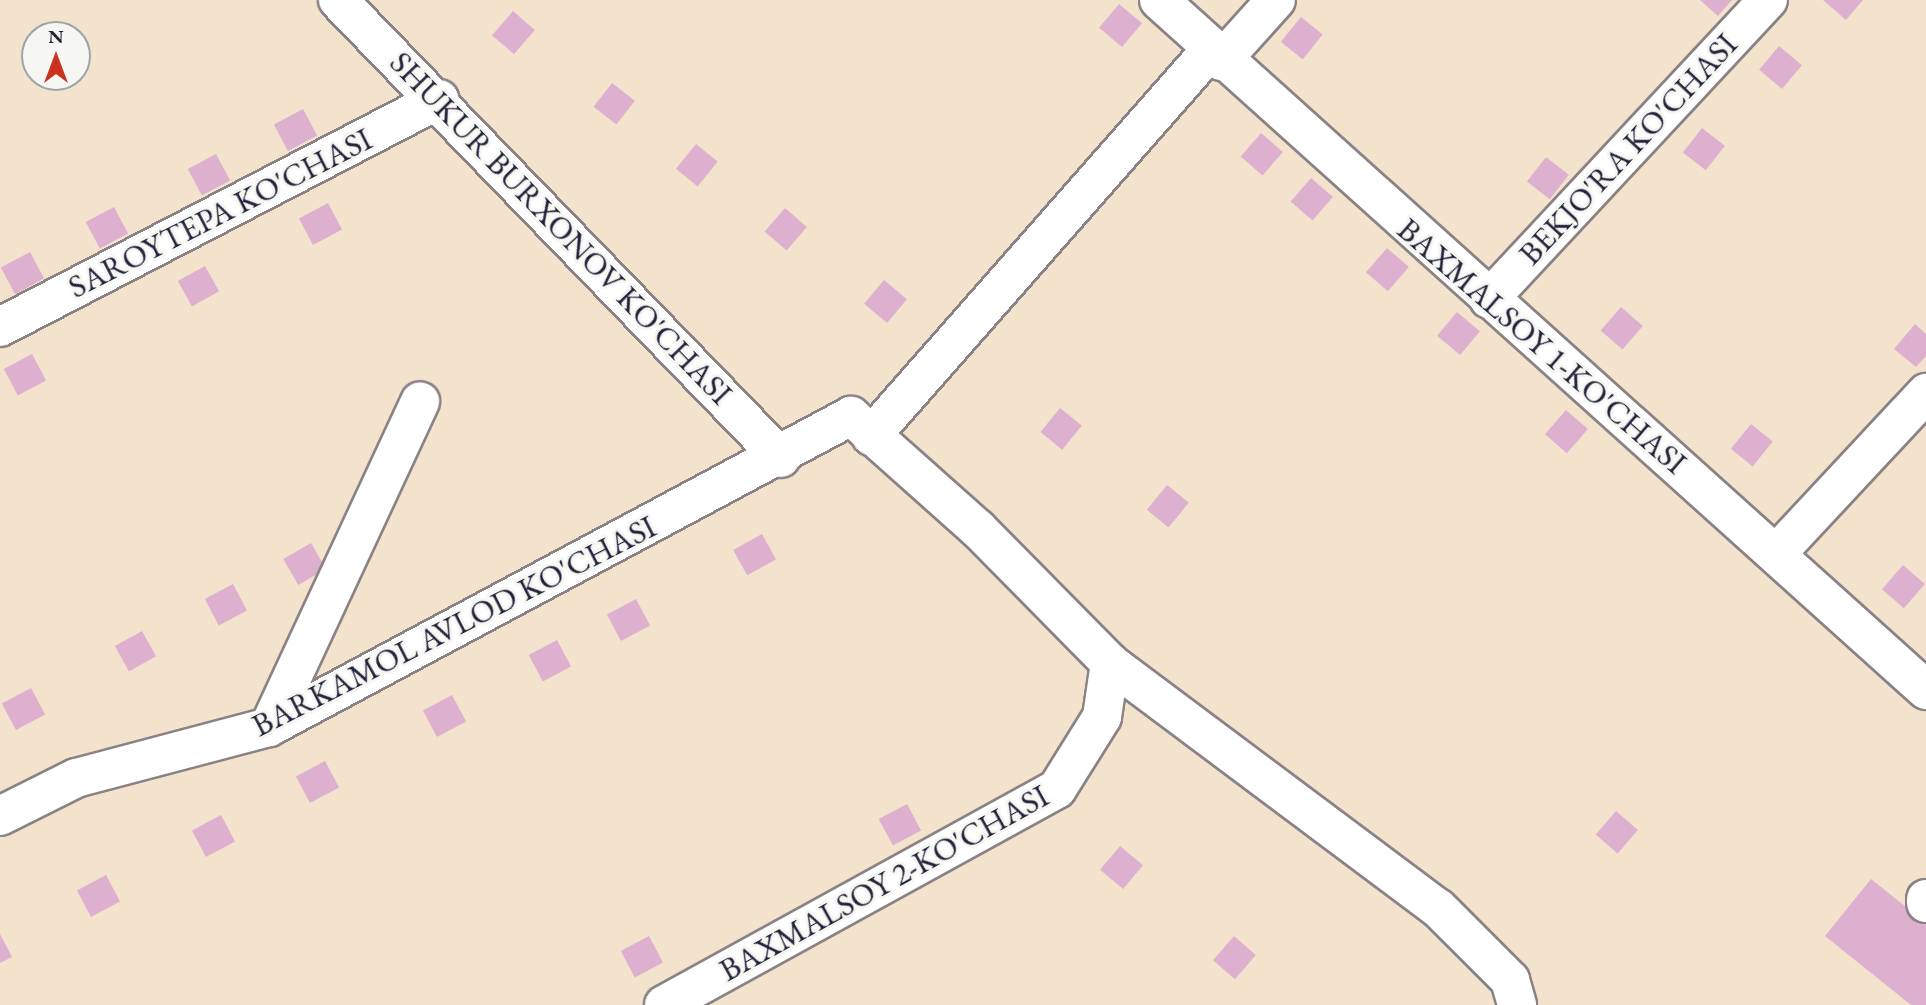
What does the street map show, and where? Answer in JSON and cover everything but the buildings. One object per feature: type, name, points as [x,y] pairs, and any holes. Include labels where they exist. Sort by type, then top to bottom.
[{"type":"street","name":"SHUKUR BURXONOV KO'CHASI","points":[[338,0],[439,99],[781,458]]},
{"type":"street","name":"BAXMALSOY 1-KO'CHASI","points":[[1159,0],[1215,56],[1777,552],[1926,690]]},
{"type":"street","points":[[871,436],[1215,56],[1276,0]]},
{"type":"street","name":"BEKJO'RA KO'CHASI","points":[[1489,299],[1768,0]]},
{"type":"street","name":"SAROYTEPA KO'CHASI","points":[[0,327],[439,99]]},
{"type":"street","points":[[1777,552],[1926,393]]},
{"type":"street","points":[[269,727],[420,401]]},
{"type":"street","points":[[781,458],[851,416],[978,529],[1110,663],[1438,908],[1510,980],[1517,1005]]},
{"type":"street","name":"BARKAMOL AVLOD KO'CHASI","points":[[0,816],[76,778],[269,727],[781,458]]},
{"type":"street","name":"BAXMALSOY 2-KO'CHASI","points":[[664,1005],[1057,789],[1102,717],[1110,663]]}]
